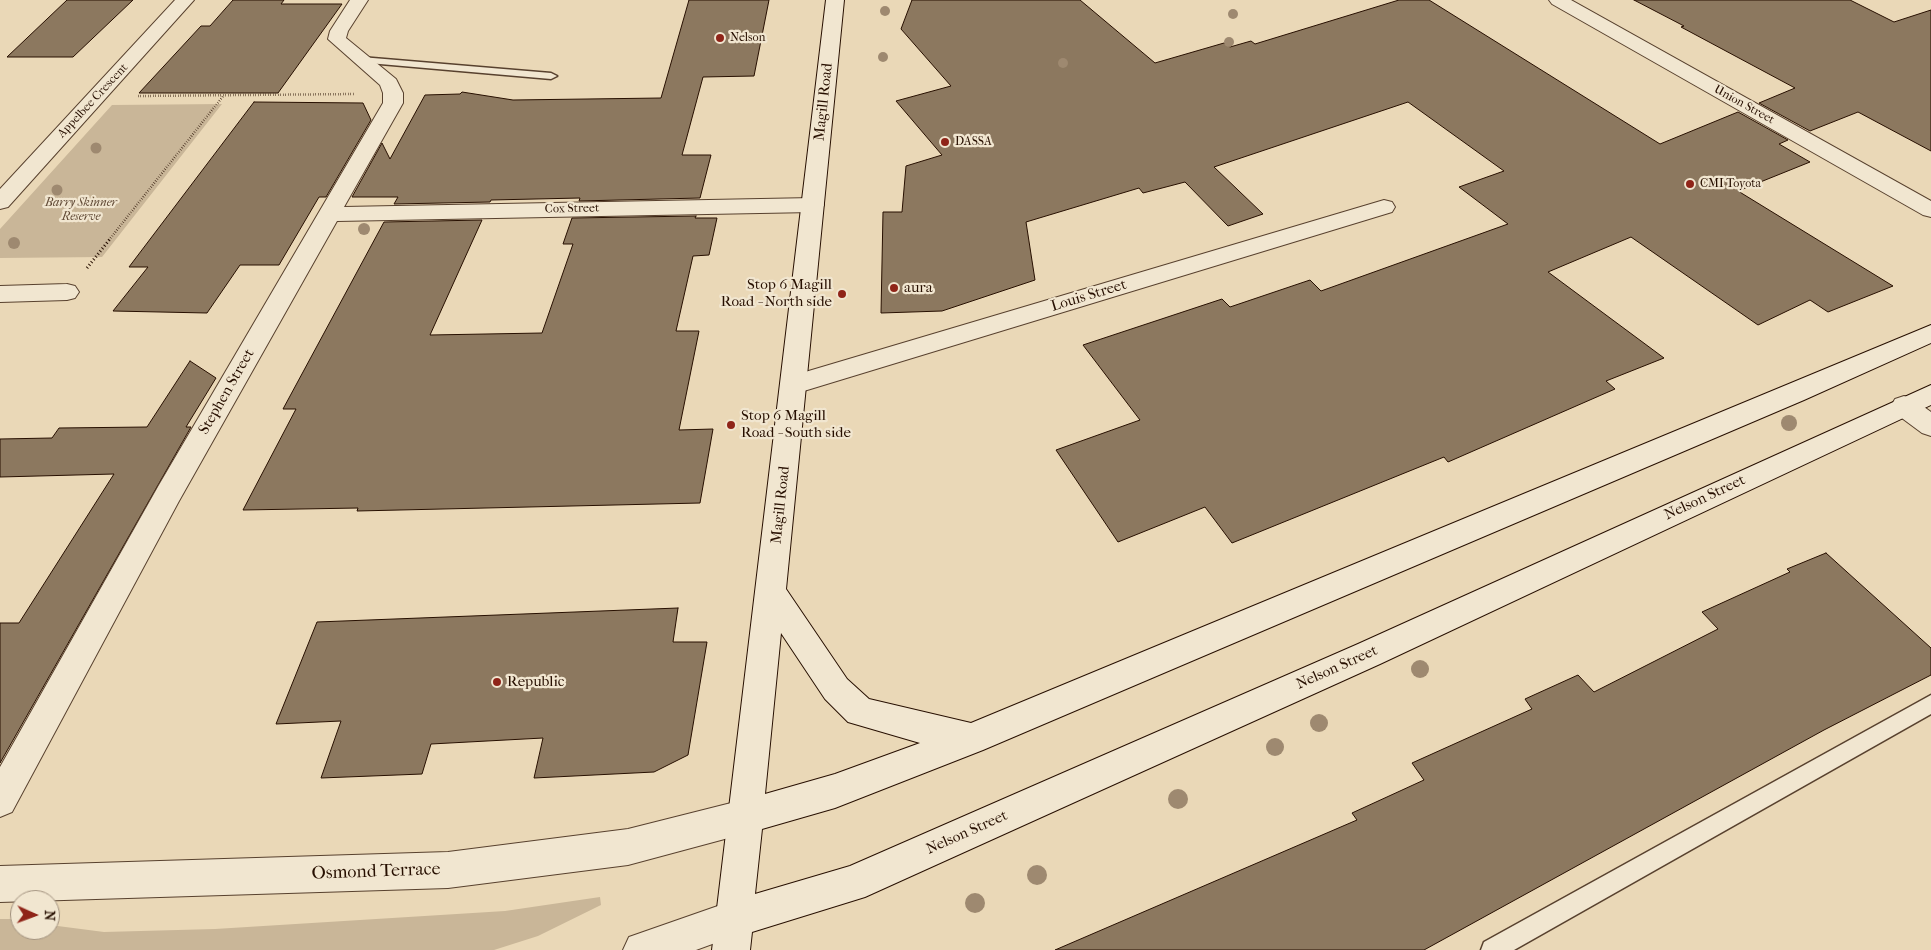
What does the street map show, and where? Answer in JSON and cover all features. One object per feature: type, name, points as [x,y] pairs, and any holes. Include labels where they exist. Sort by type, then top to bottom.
[{"type":"street","name":"Appelbee Crescent","points":[[0,202],[185,0]]},
{"type":"street","points":[[359,0],[339,31],[337,39],[389,83],[393,93]]},
{"type":"street","name":"Magill Road","points":[[733,934],[835,0]]},
{"type":"street","name":"Union Street","points":[[1558,0],[1931,210]]},
{"type":"street","name":"Stephen Street","points":[[0,800],[174,484],[393,103],[393,93]]},
{"type":"street","name":"Cox Street","points":[[330,214],[813,205]]},
{"type":"street","name":"Louis Street","points":[[794,385],[1384,207]]},
{"type":"street","points":[[0,294],[68,292]]},
{"type":"street","points":[[747,816],[835,791],[971,739],[1795,393],[1931,333]]},
{"type":"street","name":"Nelson Street","points":[[733,934],[852,884],[1922,409]]},
{"type":"street","points":[[771,592],[836,689],[859,711],[900,723],[971,739]]},
{"type":"street","name":"Osmond Terrace","points":[[0,884],[448,870],[628,847],[747,816]]},
{"type":"street","points":[[642,950],[733,934]]},
{"type":"lane","points":[[360,60],[551,76]]},
{"type":"lane","points":[[1492,950],[1931,704]]},
{"type":"path","points":[[97,96],[393,93]]},
{"type":"path","points":[[68,292],[224,95]]},
{"type":"green space","name":"Barry Skinner Reserve","points":[[222,104],[102,257],[0,258],[0,229],[112,105]]},
{"type":"green space","points":[[600,897],[601,905],[538,936],[494,950],[0,950],[0,919],[10,919],[10,940],[60,940],[60,926],[104,932],[215,929],[505,911]]},
{"type":"building","points":[[67,0],[133,0],[73,57],[7,57]]},
{"type":"building","points":[[233,0],[284,0],[281,4],[342,4],[278,93],[139,93],[201,26],[210,26]]},
{"type":"building","points":[[689,0],[769,0],[754,76],[703,77],[682,155],[711,155],[700,198],[579,201],[580,198],[394,204],[398,197],[352,197],[382,143],[390,159],[425,95],[460,94],[462,92],[513,100],[661,98]]},
{"type":"building","points":[[912,0],[1080,0],[1155,63],[1224,43],[1230,47],[1251,41],[1255,44],[1399,0],[1429,0],[1660,144],[1738,112],[1788,140],[1779,144],[1810,162],[1738,191],[1893,286],[1828,312],[1810,300],[1758,325],[1631,237],[1548,272],[1664,358],[1606,381],[1615,389],[1448,462],[1444,457],[1232,543],[1205,507],[1118,542],[1056,450],[1140,420],[1083,345],[1222,299],[1230,307],[1310,280],[1321,291],[1508,224],[1459,187],[1504,171],[1408,102],[1214,167],[1263,214],[1228,226],[1185,182],[1143,193],[1139,188],[1026,222],[1035,280],[942,311],[881,313],[883,212],[902,212],[906,166],[942,155],[896,101],[951,86],[901,29]]},
{"type":"building","points":[[1634,0],[1850,0],[1894,22],[1931,10],[1931,151],[1858,112],[1810,131],[1759,103],[1795,88]]},
{"type":"building","points":[[254,102],[363,103],[371,120],[326,197],[319,197],[279,265],[240,265],[207,313],[113,311],[148,267],[129,267]]},
{"type":"building","points":[[696,216],[695,218],[717,218],[709,255],[693,256],[676,331],[699,331],[679,430],[713,429],[700,503],[357,511],[358,508],[243,510],[296,409],[283,409],[384,222],[482,220],[430,335],[542,333],[573,244],[563,244],[572,218]]},
{"type":"building","points":[[190,361],[216,378],[186,427],[191,427],[0,763],[0,623],[19,623],[114,474],[0,477],[0,439],[52,438],[59,428],[147,427]]},
{"type":"building","points":[[1826,553],[1931,648],[1931,675],[1824,730],[1424,950],[1055,950],[1357,820],[1352,813],[1424,780],[1412,763],[1532,709],[1525,699],[1578,675],[1594,692],[1718,629],[1702,612],[1790,572],[1787,569]]},
{"type":"building","name":"Republic","points":[[678,608],[673,642],[707,642],[688,755],[654,772],[534,778],[543,738],[431,744],[422,774],[321,778],[341,721],[276,724],[317,622]]},
{"type":"place","name":"Nelson","points":[[720,38]]},
{"type":"place","name":"DASSA","points":[[945,142]]},
{"type":"place","name":"CMI Toyota","points":[[1690,184]]},
{"type":"place","name":"aura","points":[[894,288]]},
{"type":"place","name":"Stop 6 Magill Road - North side","points":[[842,294]]},
{"type":"place","name":"Stop 6 Magill Road - South side","points":[[731,425]]},
{"type":"place","name":"Republic","points":[[497,682]]}]
